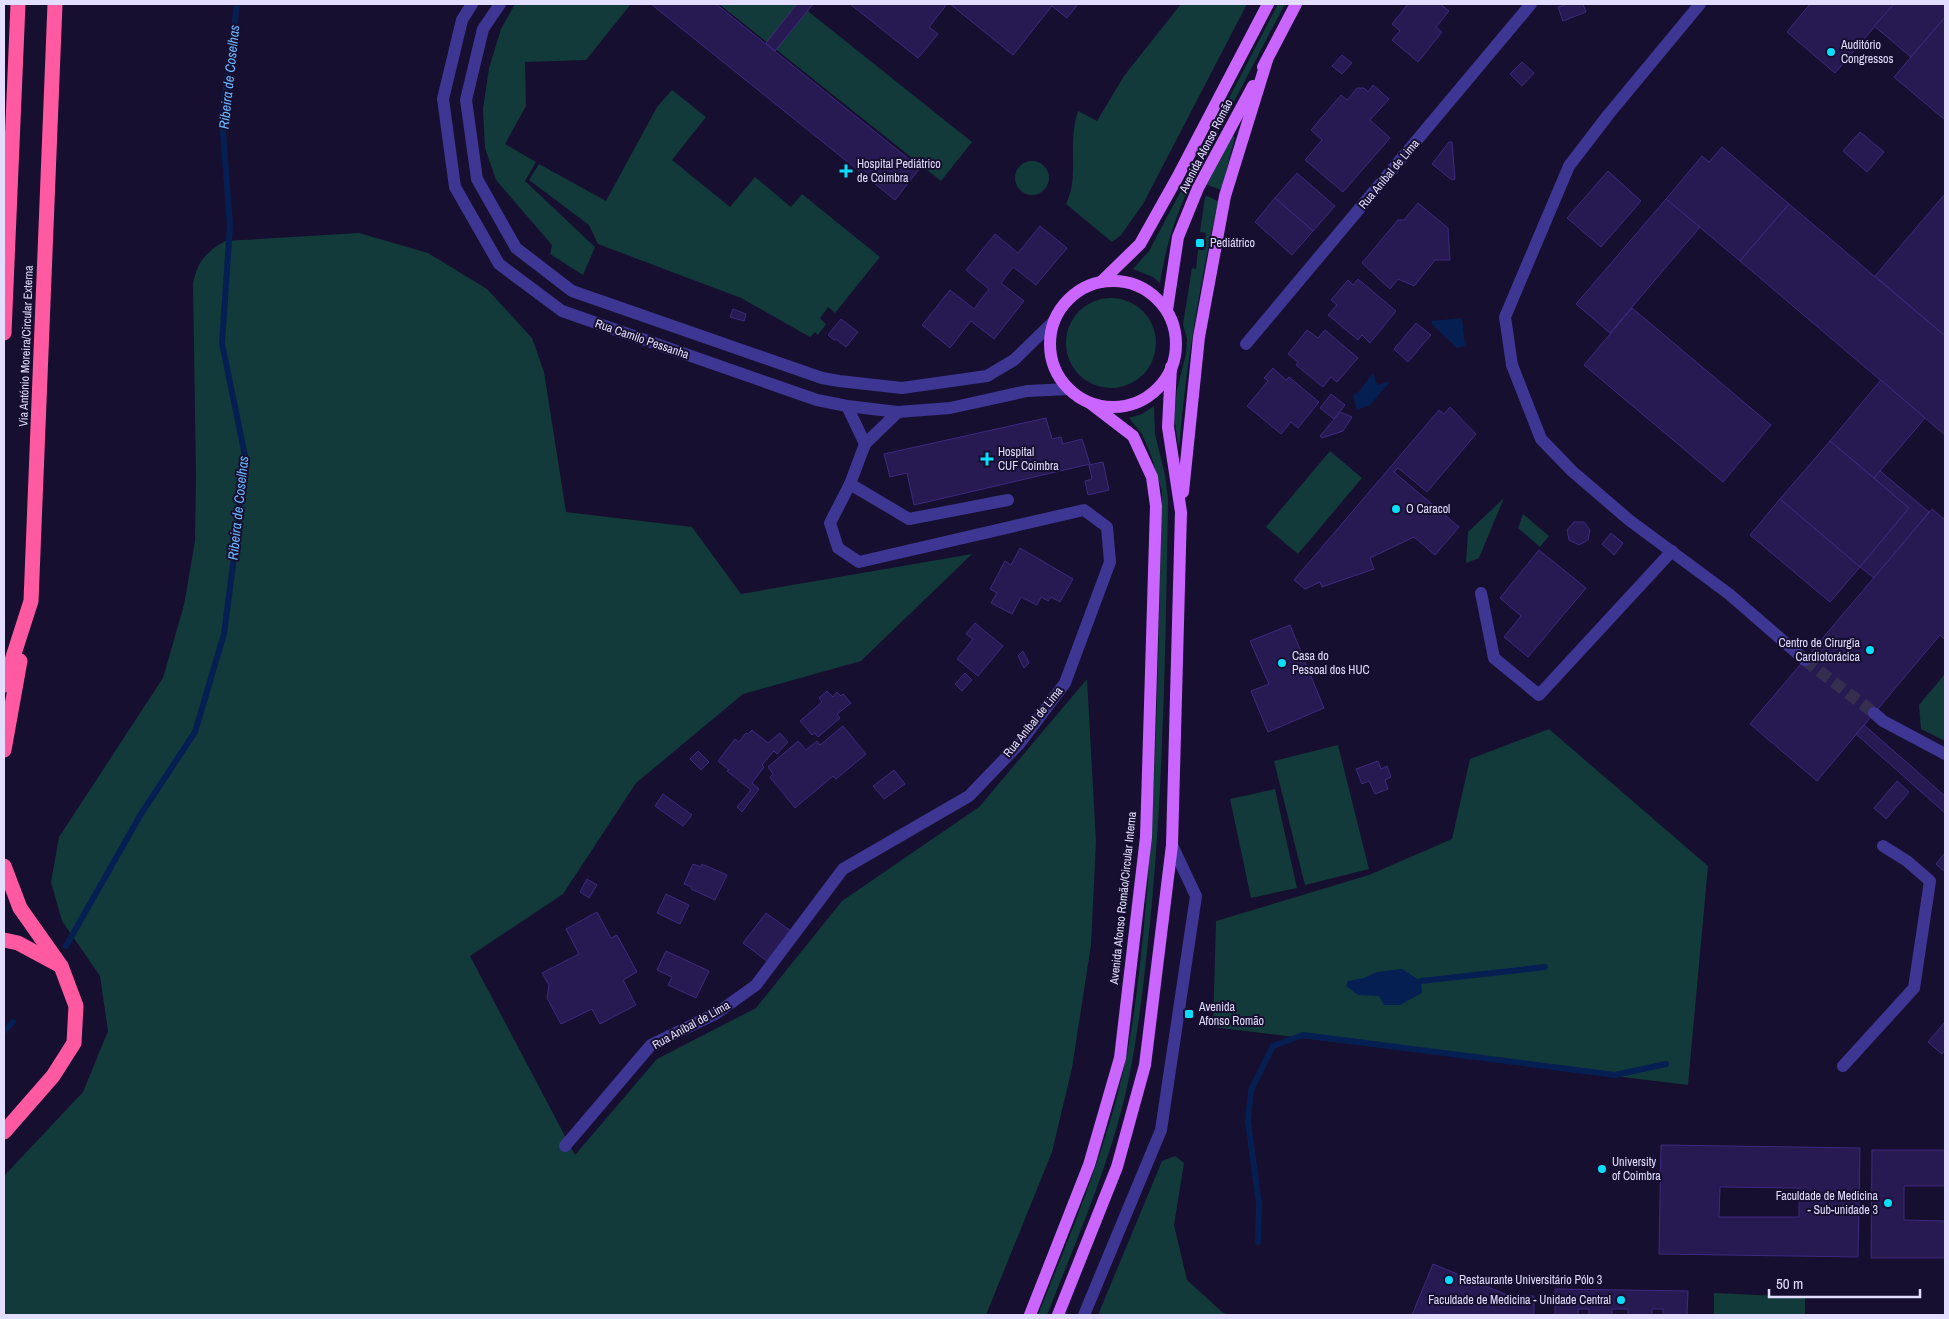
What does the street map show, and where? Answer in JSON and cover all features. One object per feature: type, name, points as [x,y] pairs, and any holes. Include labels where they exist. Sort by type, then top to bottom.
[{"type":"highway","name":"Via António Moreira/Circular Externa","points":[[4,334],[18,4]]},
{"type":"highway","name":"Via António Moreira/Circular Externa","points":[[4,685],[31,601],[55,4]]},
{"type":"highway","points":[[4,750],[31,601]]},
{"type":"highway","points":[[4,866],[20,908],[60,966],[76,1006],[74,1043],[53,1076],[4,1132]]},
{"type":"highway","points":[[4,940],[18,943],[60,966]]},
{"type":"main road","name":"Avenida Afonso Romão","points":[[1101,282],[1140,244],[1177,178],[1268,4]]},
{"type":"main road","name":"Avenida Afonso Romão","points":[[1167,310],[1178,237],[1198,188],[1296,4]]},
{"type":"main road","points":[[1058,1315],[1117,1167],[1145,1066],[1172,845],[1181,512],[1199,337],[1225,196],[1267,60]]},
{"type":"main road","points":[[1171,368],[1161,384],[1146,397],[1128,405],[1109,407],[1090,403],[1069,389],[1058,375],[1051,358],[1050,339],[1054,321],[1065,303],[1081,289],[1101,282],[1131,283],[1145,289],[1157,298],[1167,310],[1174,329],[1176,348],[1171,368],[1168,427],[1181,512]]},
{"type":"main road","name":"Avenida Afonso Romão/Circular Interna","points":[[1030,1315],[1089,1165],[1120,1058],[1146,838],[1156,506],[1152,477],[1133,436],[1090,403]]},
{"type":"street","name":"Rua Camilo Pessanha","points":[[472,4],[462,20],[443,99],[455,187],[499,264],[562,311],[816,400],[847,406],[898,412],[950,408],[1027,390],[1069,389]]},
{"type":"street","name":"Rua Camilo Pessanha","points":[[500,4],[483,29],[466,100],[477,180],[516,248],[572,291],[822,378],[902,388],[987,376],[1014,360],[1054,321]]},
{"type":"street","name":"Rua Aníbal de Lima","points":[[1246,344],[1531,4]]},
{"type":"street","points":[[1700,4],[1608,115],[1569,166],[1505,317],[1512,365],[1541,439],[1572,471],[1629,520],[1729,594],[1805,660]]},
{"type":"street","points":[[847,406],[865,444],[898,412]]},
{"type":"street","name":"Rua Aníbal de Lima","points":[[564,1146],[651,1045],[717,1013],[756,985],[843,869],[969,796],[1020,742],[1064,683],[1110,562],[1107,527],[1084,510],[859,562],[838,548],[830,523],[850,484],[865,444]]},
{"type":"street","points":[[850,484],[909,519],[1008,500]]},
{"type":"street","points":[[1480,593],[1494,658],[1539,695],[1672,551]]},
{"type":"street","points":[[1874,713],[1884,721],[1945,754]]},
{"type":"street","points":[[1084,1315],[1161,1130],[1196,896],[1172,845]]},
{"type":"street","points":[[1843,1066],[1914,988],[1930,881],[1907,861],[1882,846]]},
{"type":"green space","points":[[515,4],[631,4],[586,60],[525,62],[526,106],[505,144],[536,162],[525,181],[595,247],[583,275],[550,254],[552,245],[496,180],[485,148],[483,109],[489,68],[501,29]]},
{"type":"green space","points":[[719,4],[799,4],[972,142],[941,181]]},
{"type":"green space","points":[[1181,4],[1247,4],[1143,204],[1121,235],[1112,242],[1066,204],[1072,183],[1073,135],[1078,111],[1097,121],[1124,76]]},
{"type":"green space","points":[[1278,4],[1285,4],[1194,178],[1189,175]]},
{"type":"green space","points":[[672,90],[706,117],[672,160],[730,207],[755,177],[791,207],[802,194],[880,257],[835,313],[828,307],[820,318],[826,324],[818,335],[815,332],[810,337],[741,298],[598,244],[589,225],[529,180],[539,164],[606,201],[657,107]]},
{"type":"green space","points":[[1230,135],[1235,137],[1221,190],[1205,184]]},
{"type":"green space","points":[[1032,161],[1044,166],[1049,178],[1044,190],[1032,195],[1020,190],[1015,178],[1020,166]]},
{"type":"green space","points":[[1183,187],[1188,190],[1171,235],[1160,283],[1153,277],[1133,269],[1149,251]]},
{"type":"green space","points":[[1207,196],[1218,201],[1194,324],[1179,449],[1174,417],[1177,389],[1186,354],[1187,339],[1183,324],[1192,268],[1196,269],[1198,250],[1204,250],[1206,233],[1200,232],[1205,197]]},
{"type":"green space","points":[[359,233],[428,253],[487,289],[532,338],[544,372],[566,512],[692,527],[741,594],[972,554],[861,661],[743,694],[636,783],[563,894],[470,956],[575,1155],[657,1059],[756,1008],[842,901],[979,807],[1087,679],[1096,842],[1091,945],[1072,1068],[1052,1152],[986,1315],[4,1315],[4,1176],[83,1092],[108,1031],[100,976],[62,921],[51,882],[59,837],[163,678],[184,605],[195,541],[196,475],[193,283],[195,275],[203,258],[225,241]]},
{"type":"green space","points":[[1111,298],[1128,301],[1143,311],[1153,326],[1156,343],[1153,360],[1143,375],[1128,385],[1111,388],[1094,385],[1079,375],[1069,360],[1066,343],[1069,326],[1079,311],[1094,301]]},
{"type":"green space","points":[[1154,406],[1155,434],[1165,475],[1168,498],[1162,744],[1157,842],[1146,962],[1129,1078],[1113,1139],[1082,1228],[1047,1315],[1038,1315],[1085,1195],[1106,1134],[1123,1072],[1136,999],[1149,872],[1152,818],[1157,709],[1162,491],[1151,455],[1142,434],[1129,418],[1142,414]]},
{"type":"green space","points":[[1330,451],[1362,478],[1298,554],[1266,527]]},
{"type":"green space","points":[[1504,498],[1479,558],[1466,563],[1468,532]]},
{"type":"green space","points":[[1523,514],[1549,536],[1540,547],[1518,528]]},
{"type":"green space","points":[[1945,674],[1945,741],[1921,729],[1919,705]]},
{"type":"green space","points":[[1549,729],[1708,866],[1688,1085],[1213,1027],[1216,921],[1369,875],[1452,839],[1470,759]]},
{"type":"green space","points":[[1338,745],[1369,869],[1305,885],[1274,761]]},
{"type":"green space","points":[[1275,789],[1297,888],[1251,898],[1230,799]]},
{"type":"green space","points":[[1175,1156],[1184,1163],[1174,1225],[1187,1280],[1222,1312],[1229,1315],[1098,1315],[1162,1161]]},
{"type":"green space","points":[[1714,1293],[1805,1297],[1805,1315],[1714,1315]]},
{"type":"water","points":[[1462,318],[1465,346],[1457,348],[1432,324],[1432,321]]},
{"type":"water","points":[[1373,373],[1377,385],[1389,383],[1370,405],[1357,410],[1353,395],[1357,394]]},
{"type":"water","points":[[1402,969],[1421,981],[1422,993],[1400,1005],[1384,1005],[1379,996],[1358,995],[1346,986],[1348,981],[1364,978],[1377,972]]},
{"type":"building","points":[[651,4],[716,4],[920,168],[895,200]]},
{"type":"building","points":[[797,4],[813,4],[775,51],[766,43]]},
{"type":"building","points":[[850,4],[947,4],[929,27],[938,34],[918,58]]},
{"type":"building","points":[[950,4],[1078,4],[1067,18],[1052,6],[1013,55]]},
{"type":"building","points":[[1408,4],[1440,4],[1449,11],[1436,27],[1442,32],[1418,62],[1392,40],[1400,31],[1392,24]]},
{"type":"building","points":[[1568,4],[1583,4],[1586,12],[1563,21],[1558,7]]},
{"type":"building","name":"Auditório Congressos","points":[[1810,4],[1894,4],[1835,73],[1787,32]]},
{"type":"building","points":[[1894,4],[1945,4],[1945,17],[1911,57],[1874,26]]},
{"type":"building","points":[[1945,17],[1945,120],[1894,77]]},
{"type":"building","points":[[1342,55],[1352,63],[1342,74],[1332,66]]},
{"type":"building","points":[[1522,62],[1534,73],[1522,86],[1510,74]]},
{"type":"building","points":[[1373,85],[1389,99],[1370,120],[1390,138],[1343,192],[1305,160],[1322,140],[1311,130],[1341,95],[1347,100],[1357,88],[1364,88],[1368,92]]},
{"type":"building","points":[[1860,132],[1884,152],[1867,172],[1843,151]]},
{"type":"building","points":[[1449,142],[1452,142],[1455,179],[1452,180],[1432,164]]},
{"type":"building","points":[[1722,147],[1789,204],[1740,261],[1666,199],[1702,156],[1709,162]]},
{"type":"building","points":[[1608,171],[1641,201],[1601,247],[1567,218]]},
{"type":"building","points":[[1297,173],[1335,206],[1313,231],[1275,198]]},
{"type":"building","points":[[1945,194],[1945,336],[1875,276]]},
{"type":"building","points":[[1275,198],[1313,231],[1292,255],[1255,222]]},
{"type":"building","points":[[1666,199],[1700,227],[1610,333],[1576,304]]},
{"type":"building","points":[[1418,203],[1448,228],[1450,260],[1435,260],[1414,286],[1398,279],[1390,289],[1362,263],[1398,220],[1404,220]]},
{"type":"building","points":[[1789,204],[1945,336],[1945,435],[1740,261]]},
{"type":"building","points":[[1040,226],[1067,248],[1036,285],[1013,267],[1001,283],[1024,301],[994,339],[971,321],[950,348],[922,325],[950,290],[974,309],[989,289],[966,270],[995,234],[1018,253]]},
{"type":"building","points":[[1358,279],[1396,311],[1370,343],[1362,335],[1358,340],[1328,315],[1337,305],[1331,300],[1348,280],[1353,285]]},
{"type":"building","points":[[1632,308],[1771,425],[1723,482],[1584,365]]},
{"type":"building","points":[[733,309],[746,314],[744,321],[730,317]]},
{"type":"building","points":[[841,319],[858,332],[846,347],[828,335]]},
{"type":"building","points":[[1416,323],[1431,335],[1408,362],[1394,349]]},
{"type":"building","points":[[1307,330],[1318,338],[1325,330],[1358,358],[1337,382],[1331,377],[1323,387],[1296,365],[1298,362],[1288,354]]},
{"type":"building","points":[[1273,368],[1286,380],[1289,377],[1319,402],[1298,428],[1291,422],[1281,434],[1247,406],[1268,381],[1264,378]]},
{"type":"building","points":[[1881,380],[1925,418],[1874,478],[1830,441]]},
{"type":"building","points":[[1331,394],[1345,405],[1334,419],[1320,408]]},
{"type":"building","name":"O Caracol","points":[[1450,407],[1476,434],[1427,492],[1398,468],[1394,472],[1459,527],[1435,555],[1414,537],[1370,558],[1374,569],[1322,587],[1320,582],[1305,589],[1294,580],[1439,410],[1444,414]]},
{"type":"building","points":[[1340,412],[1352,417],[1343,431],[1322,438],[1320,436]]},
{"type":"building","name":"Hospital CUF Coimbra","points":[[1046,418],[1052,439],[1061,437],[1063,444],[1082,439],[1090,464],[914,505],[907,473],[890,477],[884,454]]},
{"type":"building","points":[[1830,441],[1909,508],[1860,567],[1780,499]]},
{"type":"building","points":[[1103,462],[1109,490],[1088,495],[1085,481],[1092,479],[1089,465]]},
{"type":"building","points":[[1880,471],[1929,512],[1874,578],[1860,567],[1909,508],[1874,478]]},
{"type":"building","points":[[1780,499],[1860,567],[1830,602],[1750,535]]},
{"type":"building","name":"Centro de Cirurgia Cardiotorácica","points":[[1932,509],[1945,520],[1945,640],[1940,635],[1817,781],[1750,724]]},
{"type":"building","points":[[1574,522],[1584,522],[1590,530],[1588,540],[1579,545],[1569,540],[1567,530]]},
{"type":"building","points":[[1611,533],[1623,543],[1614,555],[1602,544]]},
{"type":"building","points":[[1020,548],[1073,579],[1060,602],[1051,597],[1048,601],[1041,597],[1037,605],[1021,597],[1012,614],[991,603],[997,593],[990,589],[1005,561],[1011,565]]},
{"type":"building","points":[[1539,550],[1586,588],[1528,657],[1504,637],[1521,616],[1500,598]]},
{"type":"building","points":[[975,623],[1003,646],[978,676],[957,659],[973,639],[966,634]]},
{"type":"building","name":"Casa do Pessoal dos HUC","points":[[1290,625],[1324,708],[1268,732],[1251,691],[1269,684],[1250,641]]},
{"type":"building","points":[[1023,651],[1029,663],[1024,668],[1018,656]]},
{"type":"building","points":[[965,673],[972,680],[962,691],[955,684]]},
{"type":"building","points":[[827,691],[833,697],[837,692],[841,696],[843,694],[851,703],[837,714],[840,718],[818,737],[815,733],[812,735],[800,721],[822,702],[819,698]]},
{"type":"building","points":[[1864,725],[1945,796],[1945,813],[1856,734]]},
{"type":"building","points":[[843,726],[866,754],[836,779],[833,776],[795,808],[770,777],[773,774],[768,767],[798,741],[806,750],[817,741],[820,745]]},
{"type":"building","points":[[752,730],[768,743],[780,733],[788,742],[777,754],[774,751],[762,765],[764,767],[752,783],[759,789],[742,812],[737,807],[751,790],[727,771],[729,770],[718,761],[735,739],[739,742],[746,733],[748,734]]},
{"type":"building","points":[[698,751],[709,762],[701,770],[690,759]]},
{"type":"building","points":[[1378,761],[1381,769],[1387,766],[1391,777],[1385,780],[1388,789],[1375,794],[1369,781],[1362,784],[1356,769]]},
{"type":"building","points":[[894,770],[905,784],[884,799],[873,786]]},
{"type":"building","points":[[1897,781],[1909,792],[1886,819],[1874,808]]},
{"type":"building","points":[[663,794],[692,815],[683,826],[655,806]]},
{"type":"building","points":[[1945,853],[1945,872],[1936,864]]},
{"type":"building","points":[[693,864],[701,867],[702,864],[727,875],[715,900],[684,884]]},
{"type":"building","points":[[587,879],[597,885],[589,898],[580,892]]},
{"type":"building","points":[[666,894],[689,905],[680,924],[657,913]]},
{"type":"building","points":[[597,912],[611,938],[617,935],[637,972],[623,980],[636,1005],[600,1024],[592,1009],[561,1024],[547,998],[549,985],[542,973],[579,954],[566,929]]},
{"type":"building","points":[[766,913],[791,931],[768,962],[743,943]]},
{"type":"building","points":[[666,951],[709,971],[696,998],[668,985],[672,977],[657,970]]},
{"type":"building","points":[[1945,1022],[1945,1050],[1942,1054],[1928,1042]]},
{"type":"building","points":[[1661,1145],[1860,1148],[1858,1257],[1659,1254]],"holes":[[[1720,1187],[1799,1188],[1799,1217],[1719,1217]]]},
{"type":"building","name":"Faculdade de Medicina - Sub-unidade 3","points":[[1872,1150],[1945,1150],[1945,1186],[1904,1186],[1904,1220],[1945,1221],[1945,1258],[1871,1258]]},
{"type":"building","name":"Restaurante Universitário Pólo 3","points":[[1433,1264],[1510,1296],[1534,1296],[1534,1315],[1412,1315]]},
{"type":"building","name":"Faculdade de Medicina - Unidade Central","points":[[1555,1289],[1688,1291],[1687,1315],[1663,1315],[1663,1309],[1652,1309],[1652,1315],[1628,1315],[1628,1309],[1612,1309],[1612,1315],[1589,1315],[1589,1309],[1578,1309],[1578,1315],[1555,1315]]},
{"type":"waterway","name":"Ribeira de Coselhas","points":[[66,946],[141,814],[195,732],[224,634],[245,456],[222,343],[230,226],[222,118],[237,4]]},
{"type":"waterway","points":[[1421,981],[1545,967]]},
{"type":"waterway","name":"Ribeira de Coselhas","points":[[4,1031],[13,1022]]},
{"type":"waterway","points":[[1258,1242],[1259,1204],[1248,1121],[1251,1090],[1273,1046],[1303,1035],[1615,1075],[1666,1064]]},
{"type":"tunnel","points":[[1805,660],[1874,713]]},
{"type":"place","name":"Auditório Congressos","points":[[1831,52]]},
{"type":"place","name":"Hospital Pediátrico de Coimbra","points":[[846,171]]},
{"type":"place","name":"Pediátrico","points":[[1200,243]]},
{"type":"place","name":"Hospital CUF Coimbra","points":[[987,459]]},
{"type":"place","name":"O Caracol","points":[[1396,509]]},
{"type":"place","name":"Centro de Cirurgia Cardiotorácica","points":[[1870,650]]},
{"type":"place","name":"Casa do Pessoal dos HUC","points":[[1282,663]]},
{"type":"place","name":"Avenida Afonso Romão","points":[[1189,1014]]},
{"type":"place","name":"University of Coimbra","points":[[1602,1169]]},
{"type":"place","name":"Faculdade de Medicina - Sub-unidade 3","points":[[1888,1203]]},
{"type":"place","name":"Restaurante Universitário Pólo 3","points":[[1449,1280]]},
{"type":"place","name":"Faculdade de Medicina - Unidade Central","points":[[1621,1300]]}]
